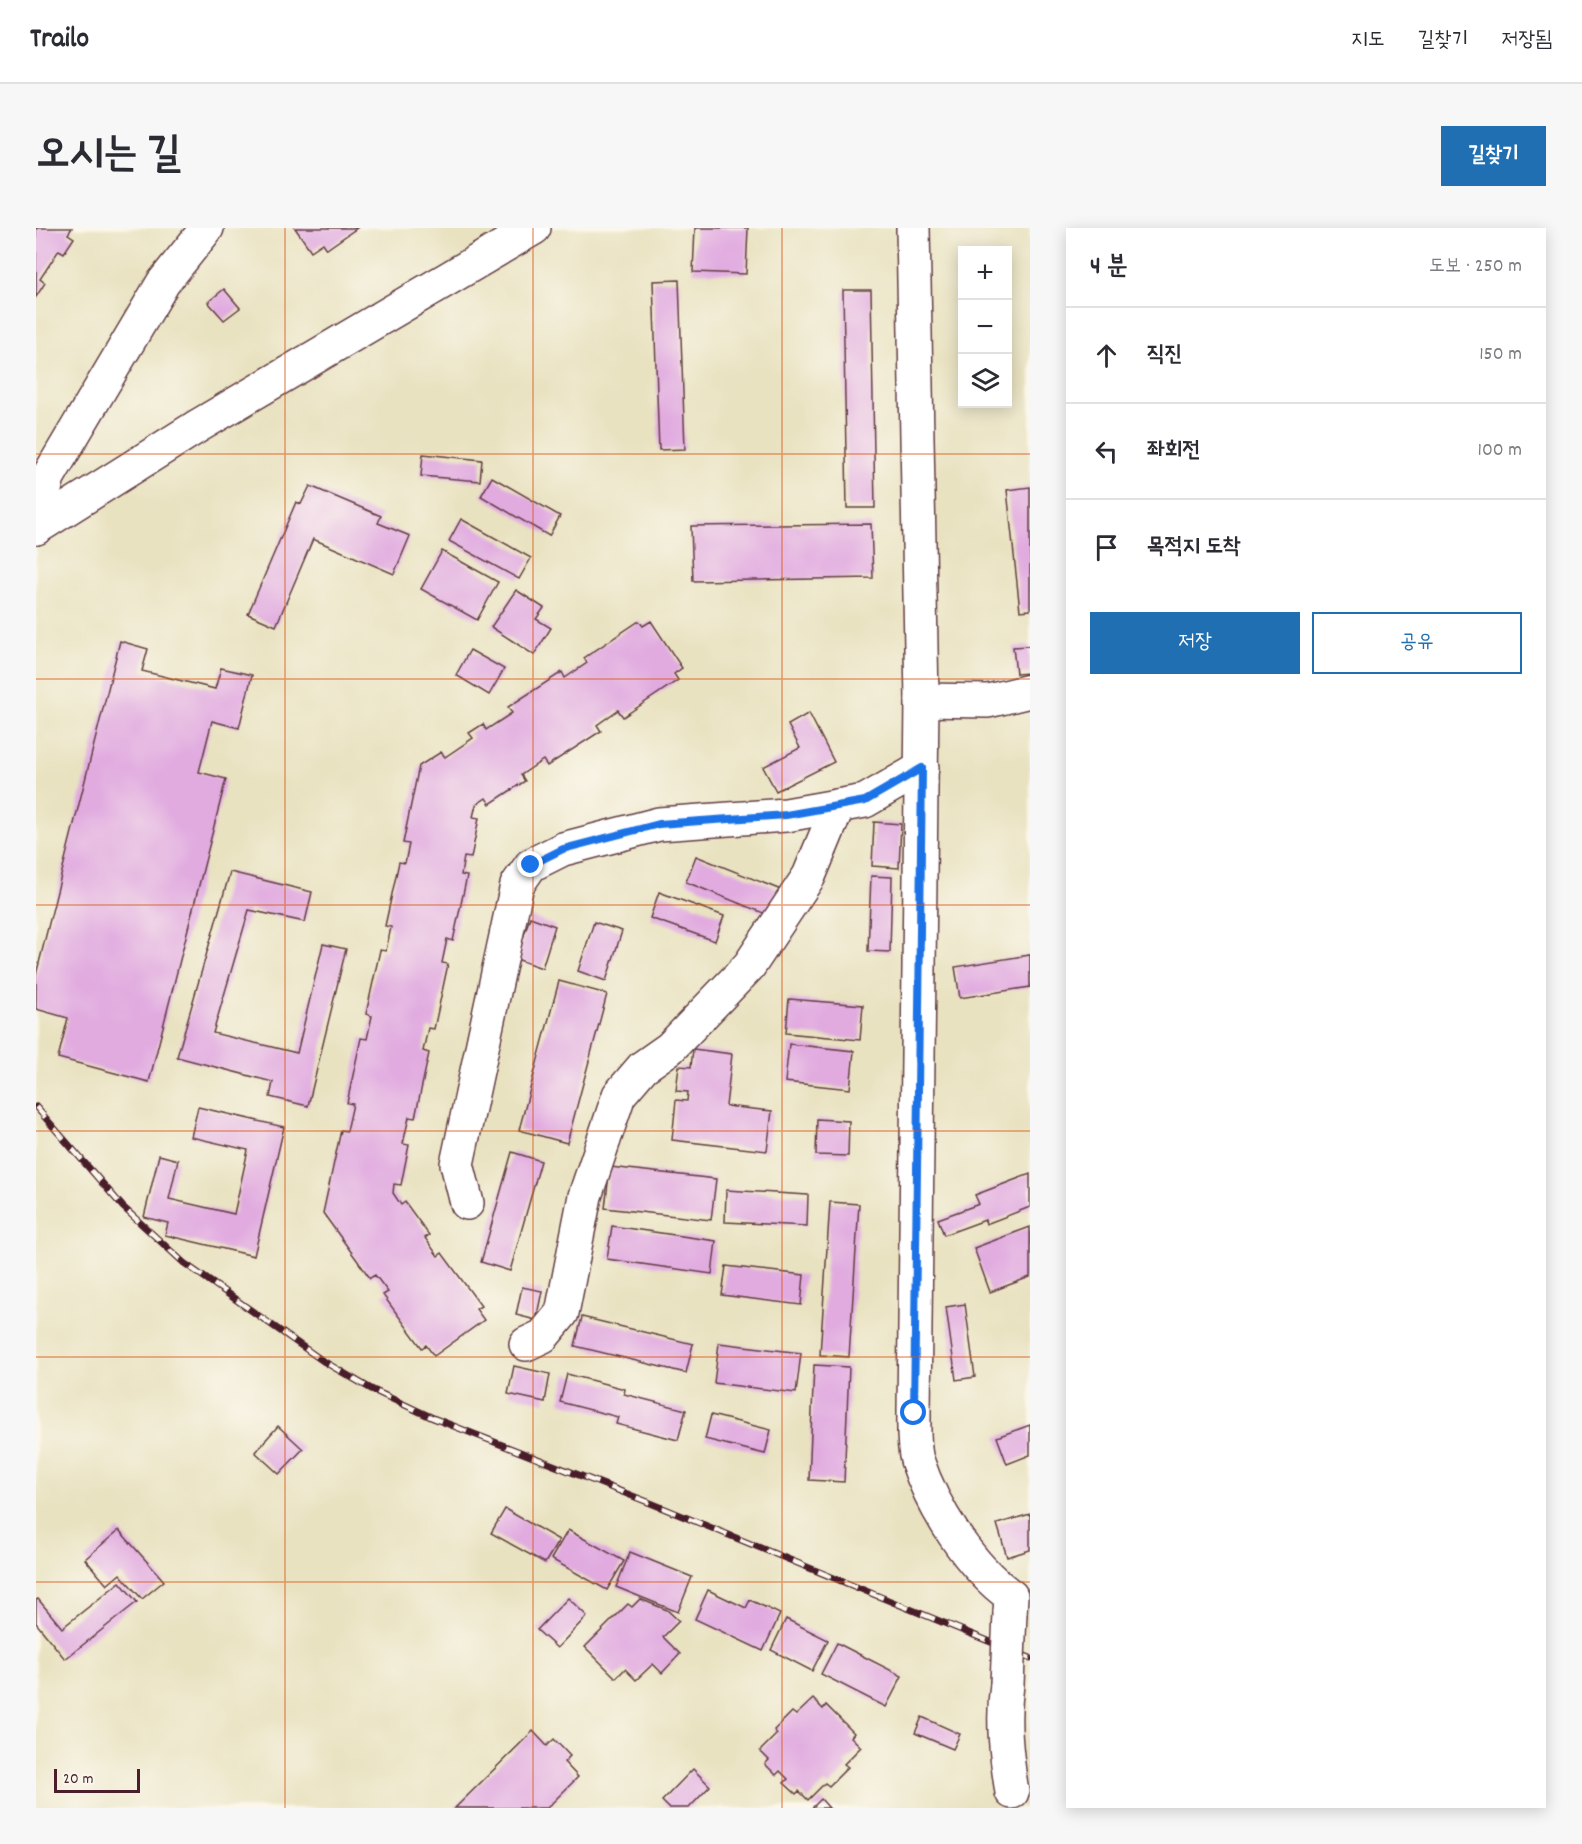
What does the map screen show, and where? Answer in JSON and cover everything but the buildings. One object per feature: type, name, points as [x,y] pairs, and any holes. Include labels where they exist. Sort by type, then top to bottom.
[{"type":"street","points":[[36,528],[48,477],[163,283],[207,228]]},
{"type":"street","points":[[36,528],[198,426],[534,228]]},
{"type":"street","points":[[913,228],[922,700],[914,1413],[916,1458],[941,1512],[968,1556],[995,1585],[1017,1602],[1003,1714],[1007,1763],[1014,1797]]},
{"type":"street","points":[[922,700],[988,701],[1030,691]]},
{"type":"street","points":[[467,1203],[457,1164],[517,885],[531,865],[563,849],[659,824],[786,815],[865,801],[922,768]]},
{"type":"street","points":[[526,1344],[543,1336],[562,1313],[585,1196],[619,1095],[644,1067],[670,1048],[749,966],[809,876],[838,806]]},
{"type":"railway","points":[[36,1107],[123,1207],[184,1263],[323,1361],[373,1390],[433,1418],[653,1504],[1030,1658]]},
{"type":"route","points":[[531,865],[563,849],[659,824],[786,815],[865,801],[922,768],[914,1413]]}]
